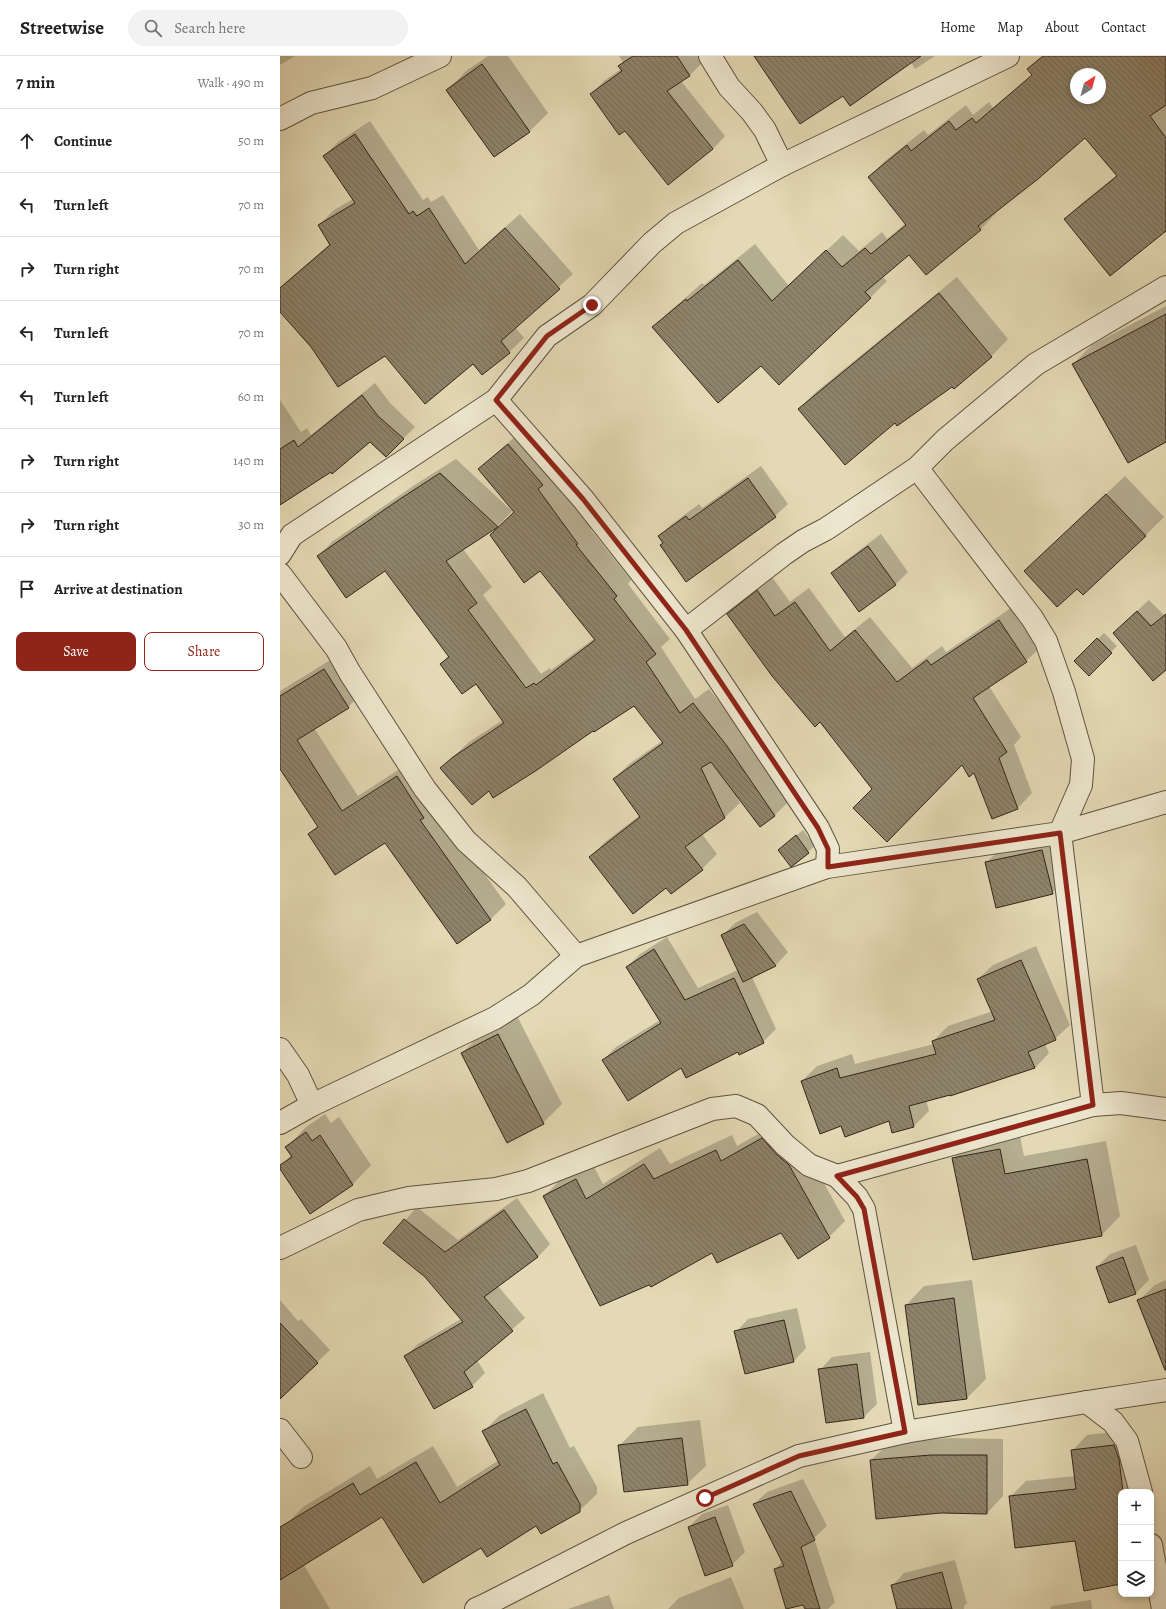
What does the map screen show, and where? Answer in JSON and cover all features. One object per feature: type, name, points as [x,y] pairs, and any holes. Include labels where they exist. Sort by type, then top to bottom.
[{"type":"street","points":[[280,118],[311,103],[372,88],[440,56]]},
{"type":"street","points":[[710,56],[729,87],[752,112],[765,130],[782,165]]},
{"type":"street","points":[[280,554],[292,535],[496,400],[547,336],[592,305],[652,243],[676,223],[782,165],[1008,56]]},
{"type":"street","points":[[686,630],[784,554],[803,541],[826,529],[917,468],[945,440],[1036,364],[1166,287]]},
{"type":"street","points":[[496,400],[583,499],[686,630],[818,828],[828,849],[828,867]]},
{"type":"street","points":[[917,468],[1032,618],[1046,641],[1064,692],[1083,759],[1081,785],[1060,833],[1093,1105]]},
{"type":"street","points":[[280,574],[336,648],[350,673],[425,789],[466,841],[517,887],[576,956]]},
{"type":"street","points":[[280,1123],[312,1105],[495,1018],[531,995],[576,956],[828,867],[1060,833],[1166,802]]},
{"type":"street","points":[[280,1048],[298,1075],[312,1105]]},
{"type":"street","points":[[837,1176],[1093,1105],[1121,1103],[1166,1110]]},
{"type":"street","points":[[280,1248],[358,1210],[409,1198],[496,1189],[528,1181],[712,1109],[736,1106],[757,1116],[785,1145],[808,1165],[837,1176],[857,1197],[864,1209],[905,1432]]},
{"type":"street","points":[[483,1608],[626,1533],[799,1456],[905,1432],[1166,1390]]},
{"type":"street","points":[[1087,1402],[1114,1422],[1127,1441],[1140,1489]]},
{"type":"street","points":[[280,1430],[301,1457]]},
{"type":"street","points":[[1154,1561],[1163,1609]]},
{"type":"building","points":[[633,56],[677,56],[690,76],[667,91],[713,149],[668,185],[625,131],[619,135],[590,94],[622,71],[618,66]]},
{"type":"building","points":[[754,56],[921,56],[850,106],[843,96],[800,124]]},
{"type":"building","points":[[1043,56],[1166,56],[1166,105],[1150,116],[1166,138],[1166,231],[1110,276],[1064,219],[1117,176],[1085,138],[1038,179],[978,226],[981,230],[926,275],[909,255],[865,292],[871,298],[779,385],[761,366],[718,403],[652,327],[738,260],[772,301],[826,250],[842,267],[865,248],[871,254],[906,225],[868,177],[907,145],[911,151],[949,121],[956,130],[972,118],[976,123],[1032,75],[1027,69]]},
{"type":"building","points":[[482,64],[530,132],[494,157],[446,90]]},
{"type":"building","points":[[355,134],[409,214],[413,211],[417,216],[429,208],[465,264],[505,228],[560,289],[501,341],[510,353],[482,375],[473,364],[425,404],[385,356],[338,387],[311,347],[280,312],[280,288],[330,245],[318,225],[355,203],[323,156]]},
{"type":"building","points":[[939,293],[992,357],[954,389],[952,387],[897,426],[895,423],[845,465],[798,409]]},
{"type":"building","points":[[1166,314],[1166,442],[1128,463],[1072,364]]},
{"type":"building","points":[[362,395],[378,416],[404,439],[386,457],[370,442],[332,474],[331,472],[280,505],[280,449],[294,440],[298,447]]},
{"type":"building","points":[[508,444],[543,485],[538,489],[578,544],[576,545],[617,596],[614,599],[656,654],[646,662],[680,713],[693,703],[727,746],[775,816],[760,827],[711,762],[701,768],[725,818],[685,847],[703,870],[671,894],[666,888],[633,914],[589,857],[640,817],[613,779],[663,743],[634,706],[594,732],[593,731],[537,770],[493,798],[489,791],[472,805],[440,768],[453,757],[504,723],[476,684],[462,694],[440,664],[449,657],[385,571],[346,598],[317,556],[440,473],[498,527],[446,561],[477,603],[468,610],[526,688],[534,683],[536,685],[595,640],[540,571],[524,583],[490,535],[514,512],[478,469]]},
{"type":"building","points":[[748,478],[776,517],[686,582],[660,545],[663,543],[658,536],[686,516],[689,520]]},
{"type":"building","points":[[1106,494],[1146,536],[1083,595],[1077,589],[1057,607],[1024,571]]},
{"type":"building","points":[[868,546],[896,585],[859,612],[831,573]]},
{"type":"building","points":[[757,590],[775,616],[795,602],[830,651],[855,630],[897,682],[927,660],[931,665],[999,620],[1027,662],[973,698],[1007,752],[999,758],[1018,809],[992,819],[974,773],[969,777],[962,765],[887,842],[853,808],[872,789],[820,722],[815,727],[772,676],[727,614]]},
{"type":"building","points":[[1137,611],[1151,626],[1166,614],[1166,670],[1153,681],[1113,633]]},
{"type":"building","points":[[1097,638],[1112,653],[1089,676],[1074,661]]},
{"type":"building","points":[[324,669],[349,708],[297,740],[342,811],[397,776],[424,818],[420,820],[491,920],[457,944],[385,843],[335,875],[308,834],[318,827],[280,769],[280,696]]},
{"type":"building","points":[[796,835],[809,853],[791,867],[778,850]]},
{"type":"building","points":[[1042,850],[1053,894],[996,908],[985,862]]},
{"type":"building","points":[[744,924],[776,966],[743,982],[721,935]]},
{"type":"building","points":[[654,949],[685,1000],[734,978],[764,1043],[739,1055],[738,1052],[686,1078],[681,1068],[628,1101],[602,1060],[661,1023],[626,967]]},
{"type":"building","points":[[1021,960],[1056,1040],[1028,1052],[1035,1068],[950,1096],[909,1106],[914,1127],[892,1133],[889,1121],[845,1137],[841,1126],[820,1134],[801,1081],[837,1068],[840,1078],[936,1054],[932,1041],[995,1020],[977,979]]},
{"type":"building","points":[[498,1034],[544,1124],[507,1143],[461,1053]]},
{"type":"building","points":[[306,1132],[312,1141],[320,1135],[353,1185],[310,1214],[280,1169],[280,1165],[292,1157],[285,1147]]},
{"type":"building","points":[[762,1138],[776,1154],[789,1165],[830,1238],[798,1259],[781,1233],[717,1263],[712,1253],[651,1287],[649,1285],[600,1306],[543,1196],[576,1179],[586,1199],[644,1164],[654,1179],[716,1150],[721,1161]]},
{"type":"building","points":[[1000,1149],[1005,1174],[1087,1159],[1102,1236],[973,1260],[952,1158]]},
{"type":"building","points":[[504,1210],[538,1257],[484,1297],[513,1331],[464,1372],[473,1387],[434,1409],[404,1356],[463,1322],[425,1277],[383,1243],[404,1219],[445,1252]]},
{"type":"building","points":[[1123,1257],[1136,1294],[1109,1303],[1096,1267]]},
{"type":"building","points":[[1166,1289],[1166,1370],[1165,1370],[1137,1300]]},
{"type":"building","points":[[954,1298],[967,1399],[918,1405],[905,1305]]},
{"type":"building","points":[[784,1320],[794,1362],[745,1374],[734,1331]]},
{"type":"building","points":[[280,1323],[318,1363],[280,1399]]},
{"type":"building","points":[[857,1364],[864,1418],[826,1423],[818,1369]]},
{"type":"building","points":[[526,1409],[553,1464],[557,1462],[580,1504],[580,1512],[541,1534],[536,1526],[487,1557],[481,1548],[423,1583],[382,1517],[280,1580],[280,1527],[353,1483],[360,1495],[416,1462],[440,1503],[500,1465],[482,1431]]},
{"type":"building","points":[[682,1438],[688,1485],[624,1492],[618,1445]]},
{"type":"building","points":[[1114,1445],[1119,1459],[1123,1489],[1118,1489],[1118,1585],[1084,1591],[1075,1541],[1015,1548],[1009,1496],[1076,1489],[1071,1450]]},
{"type":"building","points":[[931,1455],[987,1455],[987,1514],[941,1513],[876,1519],[870,1460]]},
{"type":"building","points":[[791,1491],[815,1540],[801,1547],[820,1609],[805,1609],[803,1605],[786,1609],[774,1569],[784,1566],[753,1504]]},
{"type":"building","points":[[715,1517],[733,1566],[705,1576],[688,1527]]},
{"type":"building","points":[[942,1572],[952,1609],[897,1609],[891,1585]]},
{"type":"route","points":[[592,305],[547,336],[496,400],[612,534],[686,630],[818,828],[828,849],[828,867],[1060,833],[1093,1105],[837,1176],[857,1197],[864,1209],[905,1432],[799,1456],[705,1498]]}]
